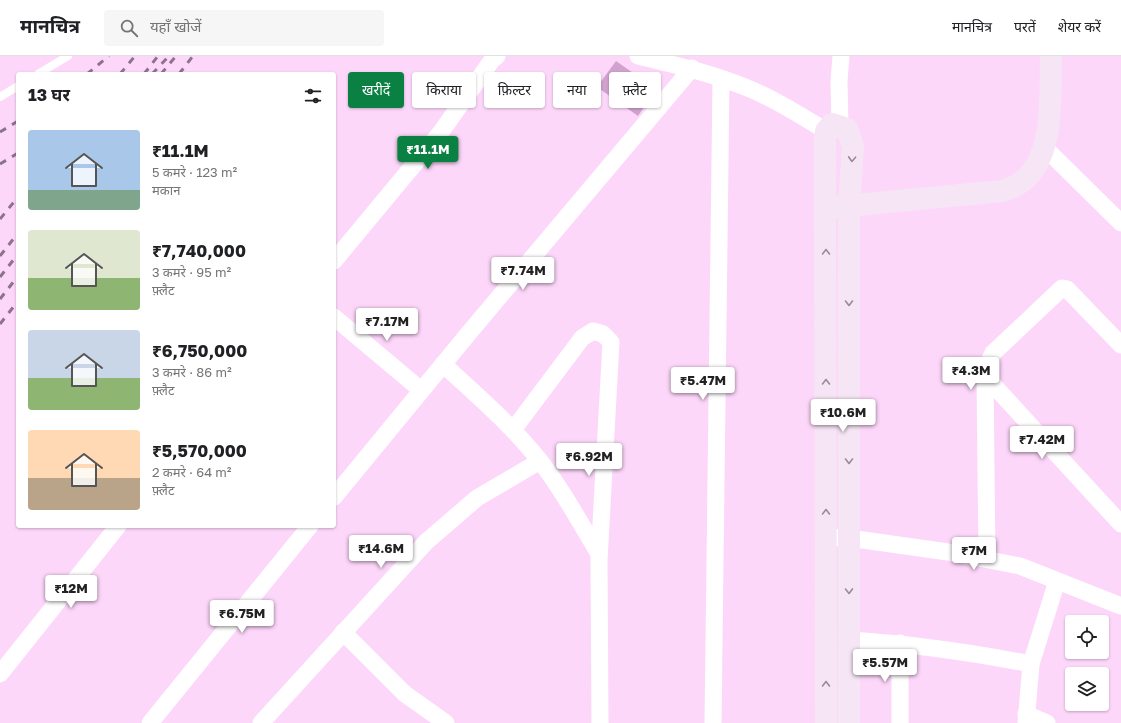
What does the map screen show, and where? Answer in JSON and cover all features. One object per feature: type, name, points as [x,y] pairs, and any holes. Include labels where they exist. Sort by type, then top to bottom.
[{"type":"street","points":[[336,259],[440,132],[492,60],[497,56]]},
{"type":"street","points":[[638,56],[692,68],[721,80],[750,89],[833,128],[847,129],[852,146],[849,206],[849,723]]},
{"type":"street","points":[[826,723],[826,207],[841,56]]},
{"type":"street","points":[[826,207],[1003,191],[1018,184],[1033,171],[1044,147],[1048,127],[1051,56]]},
{"type":"street","points":[[336,495],[421,390],[692,68]]},
{"type":"street","points":[[714,723],[721,80]]},
{"type":"street","points":[[1044,147],[1121,223]]},
{"type":"street","points":[[987,558],[985,376],[987,365],[993,353],[1062,288],[1067,289],[1121,345]]},
{"type":"street","points":[[336,319],[421,390]]},
{"type":"street","points":[[513,430],[582,338],[593,331],[603,334],[610,342],[599,554],[600,723]]},
{"type":"street","points":[[443,364],[513,430],[540,460],[554,480],[599,554]]},
{"type":"street","points":[[985,376],[1121,524]]},
{"type":"street","points":[[260,723],[426,542],[477,498],[540,460]]},
{"type":"street","points":[[0,674],[116,528]]},
{"type":"street","points":[[150,723],[308,528]]},
{"type":"street","points":[[826,537],[849,538],[987,558],[1020,566],[1121,606]]},
{"type":"street","points":[[1047,723],[1026,719],[1031,664],[1057,581]]},
{"type":"street","points":[[342,632],[405,694],[446,723]]},
{"type":"street","points":[[850,640],[900,643],[963,650],[1031,664]]},
{"type":"street","points":[[900,643],[900,723]]},
{"type":"lane","points":[[41,72],[68,56]]},
{"type":"lane","points":[[0,97],[16,87]]},
{"type":"building","points":[[616,61],[632,72],[609,72],[609,95],[601,90],[601,82]]},
{"type":"building","points":[[627,108],[643,108],[638,116]]},
{"type":"railway","points":[[89,72],[109,56]]},
{"type":"railway","points":[[122,72],[135,56]]},
{"type":"railway","points":[[146,72],[158,56]]},
{"type":"railway","points":[[154,72],[169,56]]},
{"type":"railway","points":[[163,72],[176,56]]},
{"type":"railway","points":[[181,72],[193,56]]},
{"type":"railway","points":[[0,132],[16,122]]},
{"type":"railway","points":[[0,164],[16,154]]},
{"type":"railway","points":[[0,219],[16,199]]},
{"type":"railway","points":[[0,256],[16,236]]},
{"type":"railway","points":[[0,277],[16,257]]},
{"type":"railway","points":[[0,299],[16,279]]},
{"type":"railway","points":[[0,324],[16,304]]}]
